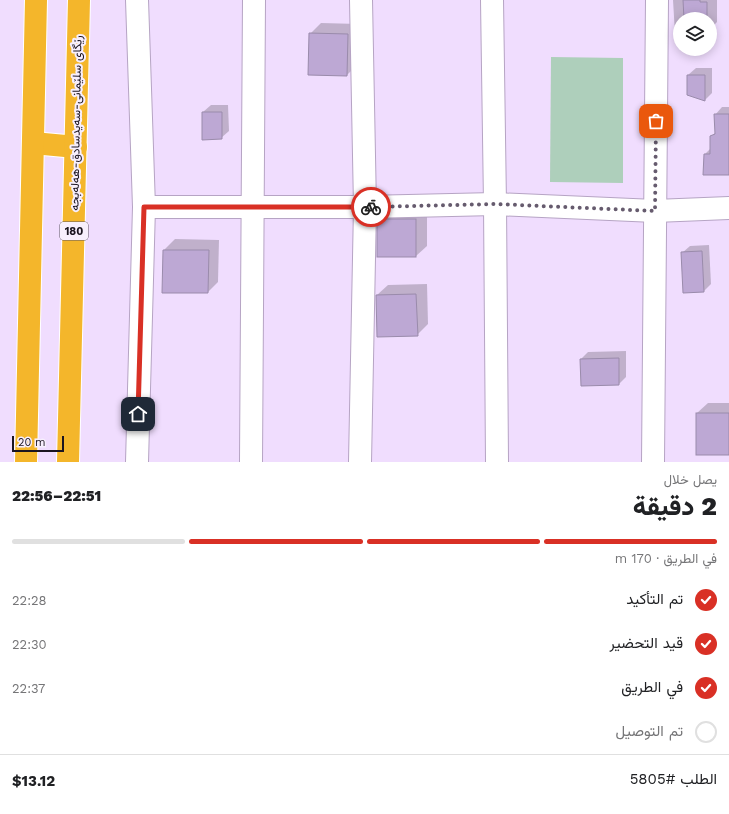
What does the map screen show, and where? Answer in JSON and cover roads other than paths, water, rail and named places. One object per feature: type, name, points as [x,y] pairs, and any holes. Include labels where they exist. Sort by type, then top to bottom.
[{"type":"highway","points":[[26,462],[36,0]]},
{"type":"highway","name":"رێگای سلێمانی-سەیدسادق-هەلەبجە","points":[[68,462],[79,0]]},
{"type":"highway","points":[[33,144],[76,147]]},
{"type":"street","points":[[136,0],[144,207],[137,462]]},
{"type":"street","points":[[251,462],[254,0]]},
{"type":"street","points":[[360,462],[365,207],[361,0]]},
{"type":"street","points":[[492,0],[497,462]]},
{"type":"street","points":[[653,462],[657,0]]},
{"type":"street","points":[[144,207],[253,208],[495,204],[655,211],[729,208]]}]
